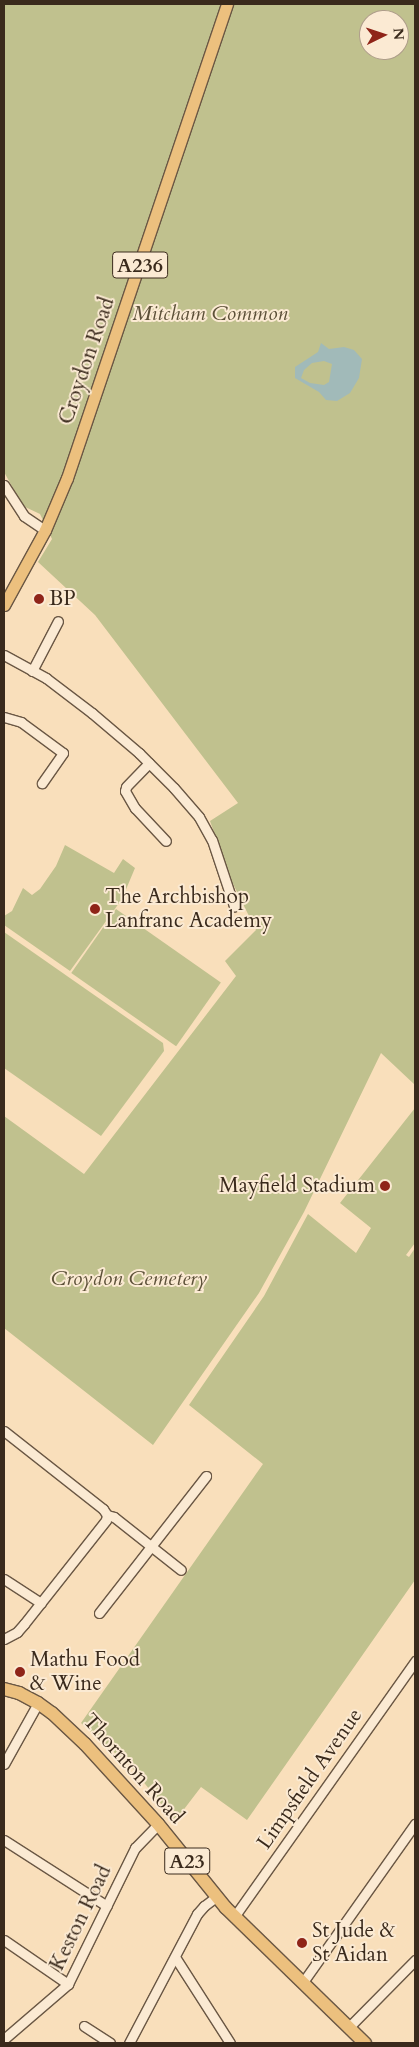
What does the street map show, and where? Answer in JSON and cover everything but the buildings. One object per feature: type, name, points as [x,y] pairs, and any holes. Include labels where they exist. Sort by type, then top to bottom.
[{"type":"highway","name":"Thornton Road","points":[[4,1689],[19,1693],[38,1703],[86,1744],[158,1824],[234,1917],[365,2043]]},
{"type":"main road","name":"Croydon Road","points":[[45,530],[86,422],[227,4]]},
{"type":"main road","name":"A236","points":[[4,605],[45,530]]},
{"type":"street","points":[[4,485],[24,516],[45,530]]},
{"type":"street","points":[[32,671],[58,621]]},
{"type":"street","points":[[4,655],[32,671],[92,713],[149,763],[183,797],[206,827],[218,854],[234,906]]},
{"type":"street","points":[[4,717],[21,722],[67,755],[42,783]]},
{"type":"street","points":[[149,763],[126,786],[125,791],[135,808],[166,841]]},
{"type":"street","points":[[4,1431],[102,1507],[107,1515],[114,1517],[181,1570]]},
{"type":"street","points":[[99,1613],[206,1476]]},
{"type":"street","points":[[4,1639],[19,1630],[106,1520],[107,1515]]},
{"type":"street","points":[[4,1579],[41,1603]]},
{"type":"street","name":"Limpsfield Avenue","points":[[234,1917],[415,1661]]},
{"type":"street","points":[[4,1764],[38,1703]]},
{"type":"street","name":"Keston Road","points":[[4,2039],[68,1984],[135,1848],[158,1824]]},
{"type":"street","points":[[302,1982],[415,1824]]},
{"type":"street","points":[[4,1840],[107,1906]]},
{"type":"street","points":[[129,2043],[200,1911],[216,1897]]},
{"type":"street","points":[[4,1940],[68,1984]]},
{"type":"street","points":[[175,1957],[230,2043]]},
{"type":"street","points":[[349,2027],[415,1960]]},
{"type":"street","points":[[84,2026],[110,2043]]},
{"type":"green space","name":"Mitcham Common","points":[[4,4],[415,4],[415,1085],[381,1053],[304,1212],[259,1293],[153,1445],[4,1328],[4,1116],[84,1174],[236,976],[225,961],[256,930],[230,878],[210,821],[238,803],[95,615],[38,562],[52,539],[40,514],[23,506],[4,472]]},
{"type":"green space","points":[[65,845],[114,873],[123,859],[135,868],[122,899],[70,971],[4,925],[4,916],[12,911],[23,888],[32,895],[40,889],[56,866]]},
{"type":"green space","points":[[116,909],[221,982],[176,1046],[71,973]]},
{"type":"green space","points":[[4,932],[163,1043],[164,1051],[101,1136],[4,1068]]},
{"type":"green space","points":[[415,1108],[415,1243],[406,1255],[409,1257],[415,1248],[415,1580],[247,1820],[201,1787],[175,1821],[133,1769],[81,1723],[263,1464],[189,1405],[264,1296],[308,1214],[356,1253],[371,1228],[340,1203]]},
{"type":"water","points":[[321,343],[329,349],[344,347],[354,350],[362,359],[359,378],[350,393],[337,401],[326,400],[319,392],[295,378],[295,367],[318,352]],"holes":[[[324,361],[332,364],[329,382],[324,385],[310,383],[301,378],[304,370],[312,363]]]},
{"type":"place","name":"BP","points":[[39,599]]},
{"type":"place","name":"The Archbishop Lanfranc Academy","points":[[95,909]]},
{"type":"place","name":"Mayfield Stadium","points":[[385,1186]]},
{"type":"place","name":"Mathu Food & Wine","points":[[20,1672]]},
{"type":"place","name":"St Jude & St Aidan","points":[[302,1943]]},
{"type":"park label","name":"Croydon Cemetery","points":[[129,1279]]}]
